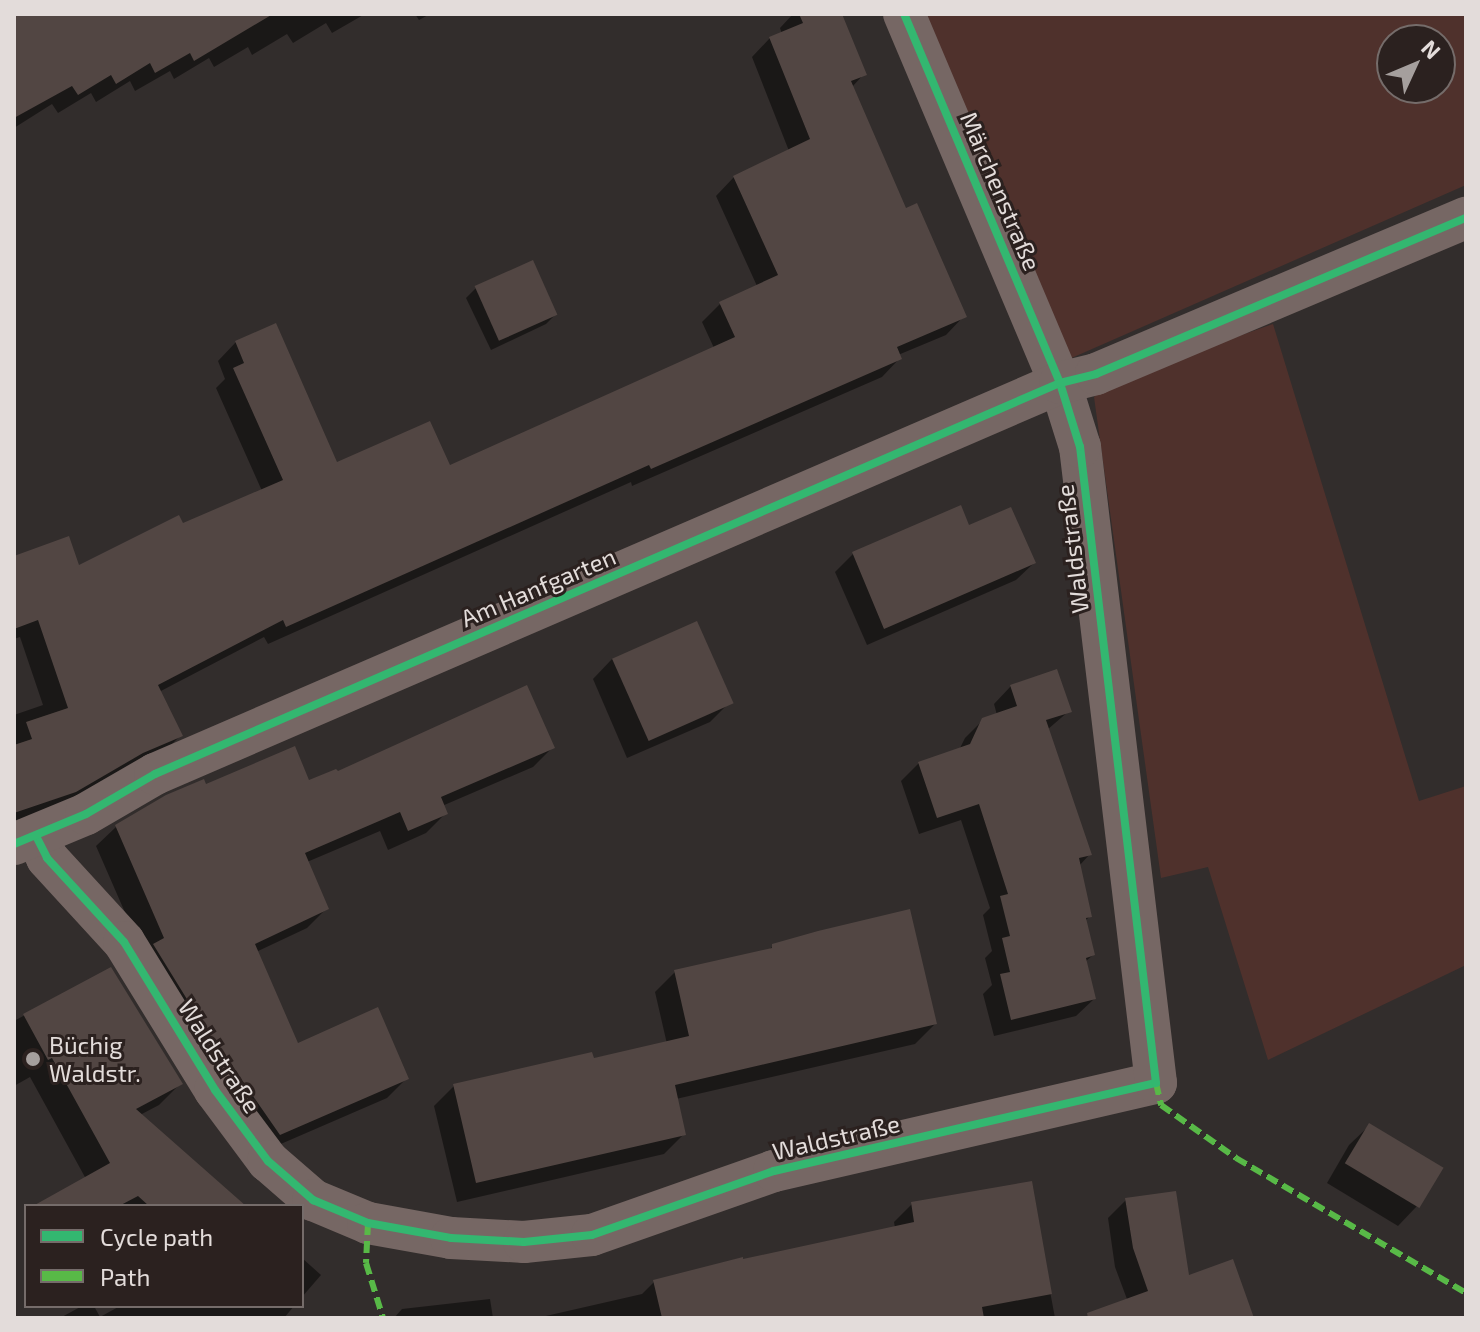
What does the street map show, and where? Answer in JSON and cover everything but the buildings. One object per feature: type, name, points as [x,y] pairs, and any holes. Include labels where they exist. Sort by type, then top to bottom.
[{"type":"street","name":"Märchenstraße","points":[[904,14],[1060,383]]},
{"type":"street","name":"Am Hanfgarten","points":[[25,840],[86,814],[155,774],[1060,383],[1096,374],[1466,218]]},
{"type":"street","name":"Waldstraße","points":[[25,840],[47,858],[124,942],[215,1090],[268,1161],[313,1200],[368,1223],[451,1238],[524,1242],[592,1235],[774,1171],[1156,1083],[1080,447],[1060,383]]},
{"type":"shaded area","points":[[925,14],[1466,14],[1466,185],[1067,360]]},
{"type":"shaded area","points":[[1273,324],[1419,801],[1466,786],[1466,965],[1268,1060],[1208,867],[1161,878],[1094,397],[1110,382]]},
{"type":"marked path","points":[[1156,1083],[1161,1105],[1236,1158],[1466,1293]]},
{"type":"marked path","points":[[368,1223],[366,1263],[383,1318]]},
{"type":"cycle path","points":[[36,836],[47,858],[124,942],[215,1090],[268,1161],[313,1200],[368,1223],[451,1238],[524,1242],[592,1235],[774,1171],[1156,1083],[1080,447],[1060,383],[904,14]]},
{"type":"cycle path","points":[[14,844],[86,814],[155,774],[1060,383],[1096,374],[1466,218]]},
{"type":"place","name":"Büchig Waldstr.","points":[[33,1059]]}]
